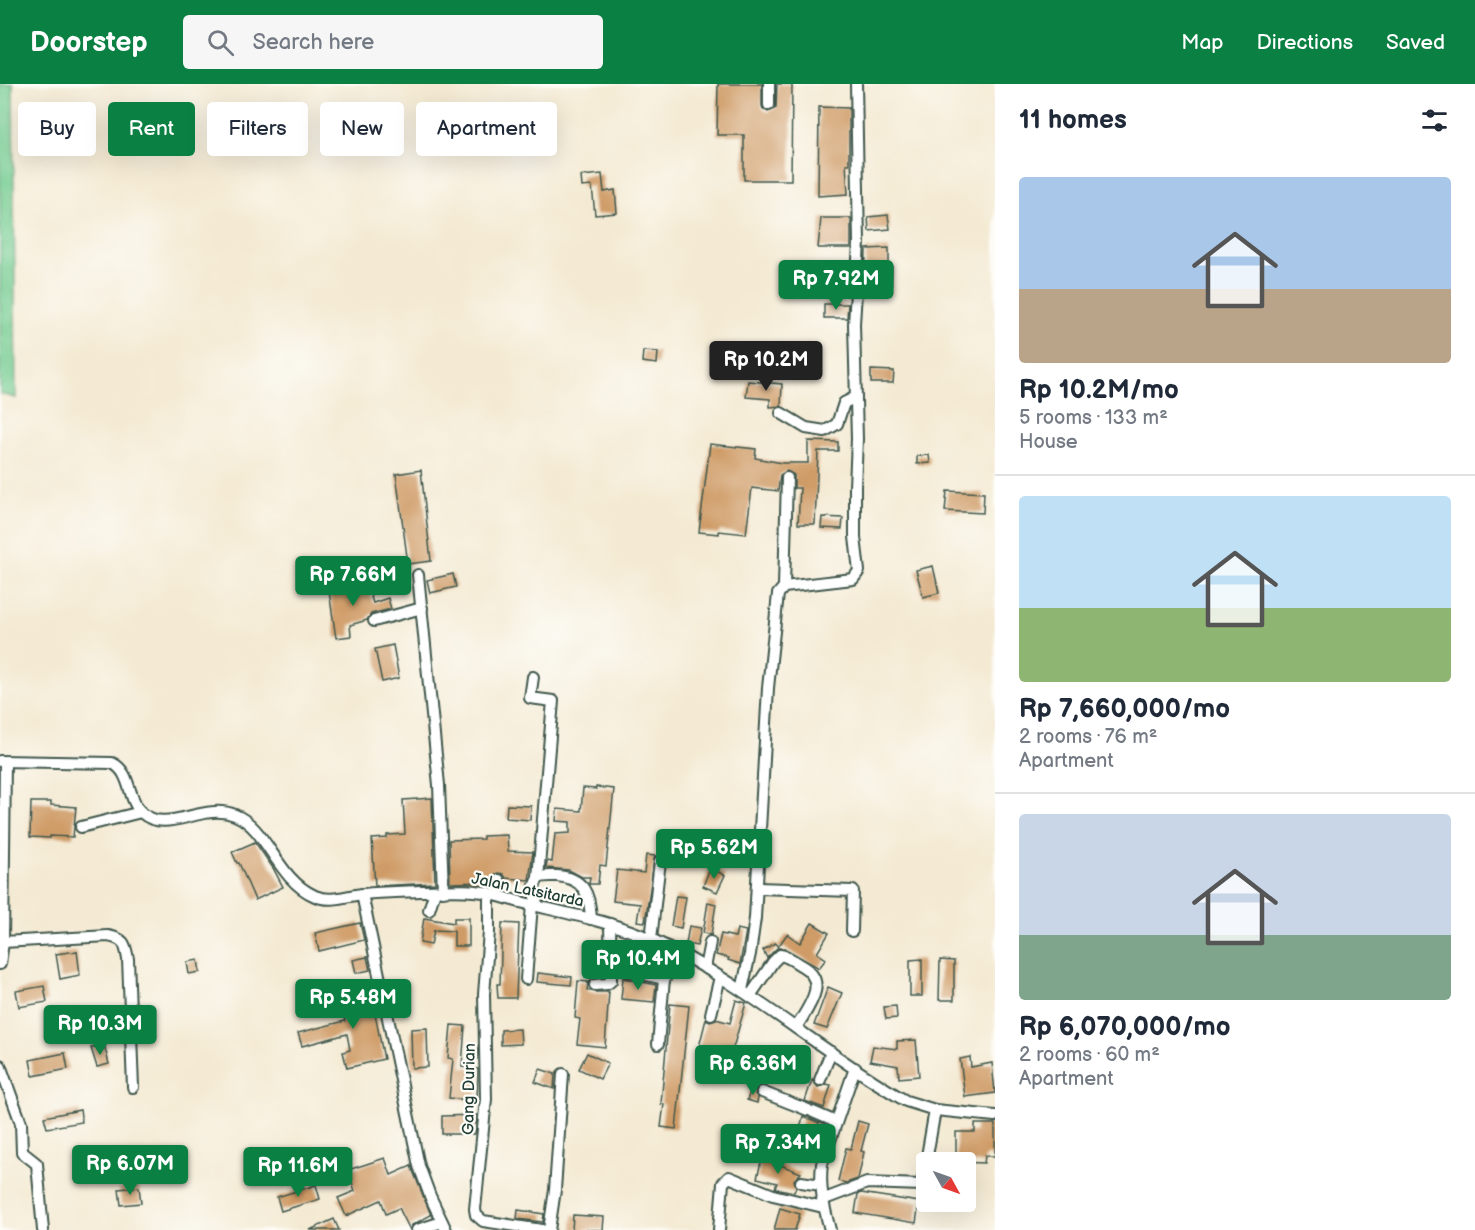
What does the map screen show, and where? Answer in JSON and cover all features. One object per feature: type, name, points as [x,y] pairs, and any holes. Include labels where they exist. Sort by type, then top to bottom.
[{"type":"street","points":[[769,84],[769,105]]},
{"type":"street","points":[[784,587],[853,579],[858,574],[855,507],[854,324],[858,243],[856,84]]},
{"type":"street","points":[[781,413],[806,428],[825,431],[837,424],[844,403],[856,397]]},
{"type":"street","points":[[746,993],[758,888],[761,788],[768,688],[778,597],[784,587],[787,478]]},
{"type":"street","points":[[418,576],[439,785],[439,891],[429,910]]},
{"type":"street","points":[[374,621],[422,608]]},
{"type":"street","points":[[526,979],[535,905],[534,886],[538,878],[553,701],[530,698],[533,677]]},
{"type":"street","points":[[0,964],[3,942],[2,761],[112,763],[120,768],[141,812],[81,827]]},
{"type":"street","name":"Jalan Latsitarda","points":[[141,812],[159,822],[169,822],[213,811],[233,814],[253,827],[283,870],[300,886],[313,895],[329,899],[362,894],[466,890],[610,924],[651,939],[705,968],[906,1101],[935,1110],[995,1116]]},
{"type":"street","points":[[651,939],[660,861]]},
{"type":"street","points":[[538,878],[567,877],[579,882],[586,892],[591,919]]},
{"type":"street","name":"Gang Durian","points":[[499,880],[494,895],[489,932],[484,994],[486,1099],[475,1209],[476,1215],[483,1221],[542,1230]]},
{"type":"street","points":[[758,888],[853,891],[852,931]]},
{"type":"street","points":[[362,894],[419,1166],[444,1226],[417,1230]]},
{"type":"street","points":[[595,985],[610,982],[610,924]]},
{"type":"street","points":[[3,942],[108,936],[118,938],[123,942],[128,959],[133,1087]]},
{"type":"street","points":[[705,968],[710,942]]},
{"type":"street","points":[[658,1044],[667,947]]},
{"type":"street","points":[[746,993],[780,955],[810,971],[815,980],[815,993],[796,1028]]},
{"type":"street","points":[[610,967],[665,979]]},
{"type":"street","points":[[711,1014],[720,977]]},
{"type":"street","points":[[820,1080],[831,1052]]},
{"type":"street","points":[[0,1065],[21,1123],[22,1152],[37,1164],[43,1230]]},
{"type":"street","points":[[830,1230],[823,1203],[822,1164],[855,1068]]},
{"type":"street","points":[[549,1230],[555,1191],[563,1074]]},
{"type":"street","points":[[762,1092],[836,1122]]},
{"type":"street","points":[[719,1230],[722,1188],[729,1177],[773,1195],[823,1203],[867,1183],[922,1185],[935,1110]]},
{"type":"street","points":[[801,1182],[821,1185]]},
{"type":"green space","points":[[0,84],[13,84],[16,398],[0,394]]},
{"type":"building","points":[[718,84],[762,84],[762,106],[768,112],[776,108],[777,84],[792,84],[791,180],[744,180],[744,135],[717,135]]},
{"type":"building","points":[[819,107],[849,108],[849,164],[846,164],[848,194],[818,196]]},
{"type":"building","points":[[602,174],[604,192],[615,190],[617,213],[595,215],[592,186],[582,187],[581,176]]},
{"type":"building","points":[[888,215],[890,229],[869,231],[868,217]]},
{"type":"building","points":[[821,218],[851,218],[851,248],[818,248]]},
{"type":"building","points":[[889,248],[889,266],[892,266],[891,294],[865,294],[866,249]]},
{"type":"building","points":[[824,304],[848,304],[847,318],[824,318]]},
{"type":"building","points":[[643,351],[658,352],[657,364],[642,362]]},
{"type":"building","points":[[871,370],[894,371],[893,383],[871,383]]},
{"type":"building","points":[[748,381],[782,384],[781,406],[770,407],[770,399],[746,397]]},
{"type":"building","points":[[808,441],[838,442],[838,451],[818,451],[815,524],[798,524],[800,488],[794,488],[794,475],[787,471],[780,475],[778,491],[752,488],[746,534],[719,531],[719,534],[699,532],[710,444],[756,449],[755,458],[782,463],[808,463]]},
{"type":"building","points":[[929,455],[930,463],[917,464],[917,456]]},
{"type":"building","points":[[421,470],[431,561],[408,564],[396,474]]},
{"type":"building","points":[[947,491],[984,493],[983,513],[945,511]]},
{"type":"building","points":[[822,517],[843,518],[842,529],[821,528]]},
{"type":"building","points":[[933,566],[939,593],[923,597],[916,570]]},
{"type":"building","points":[[453,574],[456,587],[430,593],[427,580]]},
{"type":"building","points":[[366,582],[373,603],[388,598],[391,609],[371,614],[367,620],[350,625],[351,636],[336,638],[328,585],[344,583],[345,588]]},
{"type":"building","points":[[393,645],[399,678],[382,682],[375,649]]},
{"type":"building","points":[[596,787],[614,789],[606,866],[600,865],[598,884],[589,884],[590,877],[582,877],[569,870],[546,868],[547,861],[552,862],[555,834],[570,833],[570,822],[556,821],[557,809],[581,811],[583,788],[596,789]]},
{"type":"building","points":[[432,798],[435,883],[375,886],[372,839],[405,834],[403,800]]},
{"type":"building","points":[[31,802],[51,802],[51,805],[76,807],[73,837],[30,837]]},
{"type":"building","points":[[507,805],[531,806],[530,820],[506,818]]},
{"type":"building","points":[[507,835],[508,851],[533,852],[529,880],[506,878],[503,874],[498,873],[492,877],[492,886],[485,885],[485,882],[450,883],[449,840],[483,839],[483,836]]},
{"type":"building","points":[[669,839],[680,841],[678,852],[667,850]]},
{"type":"building","points":[[255,842],[283,887],[255,900],[232,852]]},
{"type":"building","points":[[646,855],[655,856],[645,922],[637,921],[640,904],[613,901],[617,870],[644,873]]},
{"type":"building","points":[[710,868],[725,875],[717,892],[703,886]]},
{"type":"building","points":[[676,896],[686,897],[681,928],[671,926]]},
{"type":"building","points":[[708,902],[716,904],[711,935],[703,933]]},
{"type":"building","points":[[424,918],[454,923],[454,918],[469,918],[469,946],[454,946],[454,931],[434,930],[431,945],[420,943]]},
{"type":"building","points":[[360,923],[364,940],[319,951],[315,933]]},
{"type":"building","points":[[502,923],[519,924],[516,998],[498,998]]},
{"type":"building","points":[[812,923],[829,933],[817,953],[826,959],[819,968],[784,948],[777,948],[767,958],[763,950],[775,943],[778,947],[787,934],[800,943]]},
{"type":"building","points":[[689,926],[701,928],[697,946],[686,944]]},
{"type":"building","points":[[737,929],[746,931],[740,964],[716,955],[721,934],[735,937]]},
{"type":"building","points":[[77,951],[80,975],[60,979],[56,954]]},
{"type":"building","points":[[620,951],[659,955],[657,970],[619,961]]},
{"type":"building","points":[[367,957],[370,970],[356,973],[353,960]]},
{"type":"building","points":[[922,959],[922,996],[910,996],[910,960]]},
{"type":"building","points":[[198,960],[200,972],[189,974],[187,962]]},
{"type":"building","points":[[940,960],[954,961],[954,1000],[939,1000]]},
{"type":"building","points":[[538,973],[572,977],[571,985],[537,982]]},
{"type":"building","points":[[623,978],[656,985],[654,1002],[621,999]]},
{"type":"building","points":[[578,981],[588,982],[587,990],[609,992],[605,1047],[577,1044],[580,1019],[575,1018]]},
{"type":"building","points":[[44,986],[47,1002],[19,1007],[16,991]]},
{"type":"building","points":[[828,987],[842,993],[827,1029],[814,1025]]},
{"type":"building","points":[[370,989],[384,1059],[347,1068],[343,1052],[350,1050],[347,1034],[302,1046],[298,1033],[345,1021],[340,995]]},
{"type":"building","points":[[736,1000],[746,1003],[731,1055],[699,1047],[706,1019],[730,1023]]},
{"type":"building","points":[[670,1004],[689,1006],[676,1129],[661,1127]]},
{"type":"building","points":[[896,1006],[897,1018],[886,1019],[884,1007]]},
{"type":"building","points":[[451,1025],[465,1026],[462,1067],[478,1069],[477,1101],[449,1098],[453,1059],[448,1058]]},
{"type":"building","points":[[427,1028],[428,1067],[412,1068],[411,1029]]},
{"type":"building","points":[[520,1029],[521,1044],[501,1045],[501,1030]]},
{"type":"building","points":[[916,1040],[919,1076],[899,1078],[898,1066],[870,1061],[873,1046],[897,1049],[897,1041]]},
{"type":"building","points":[[104,1044],[109,1064],[97,1067],[91,1048]]},
{"type":"building","points":[[65,1053],[68,1069],[33,1076],[30,1060]]},
{"type":"building","points":[[587,1053],[608,1063],[600,1079],[579,1069]]},
{"type":"building","points":[[970,1057],[971,1067],[992,1063],[995,1093],[965,1097],[960,1059]]},
{"type":"building","points":[[540,1069],[555,1074],[554,1089],[535,1082]]},
{"type":"building","points":[[812,1080],[818,1087],[831,1085],[824,1108],[805,1101]]},
{"type":"building","points":[[752,1087],[756,1088],[757,1103],[747,1100]]},
{"type":"building","points":[[80,1110],[82,1122],[47,1128],[44,1117]]},
{"type":"building","points":[[477,1115],[475,1134],[442,1134],[442,1116]]},
{"type":"building","points":[[803,1116],[819,1123],[816,1133],[800,1129]]},
{"type":"building","points":[[858,1121],[868,1124],[861,1151],[864,1152],[858,1179],[846,1183],[838,1181],[846,1148],[851,1149]]},
{"type":"building","points":[[975,1124],[995,1124],[995,1156],[985,1156],[984,1163],[976,1163],[976,1152],[956,1152],[956,1132],[975,1132]]},
{"type":"building","points":[[385,1158],[391,1175],[411,1166],[431,1215],[412,1225],[410,1230],[399,1208],[386,1214],[381,1200],[346,1216],[338,1198],[355,1191],[348,1170]]},
{"type":"building","points":[[762,1158],[779,1162],[778,1164],[801,1173],[794,1180],[796,1187],[794,1192],[775,1188],[777,1183],[757,1178]]},
{"type":"building","points":[[316,1185],[320,1199],[281,1211],[277,1197]]},
{"type":"building","points":[[139,1187],[141,1203],[121,1205],[119,1189]]},
{"type":"building","points":[[858,1194],[916,1202],[916,1223],[855,1213]]},
{"type":"building","points":[[780,1208],[800,1214],[795,1230],[774,1230]]},
{"type":"building","points":[[518,1210],[544,1214],[543,1222],[517,1219]]},
{"type":"building","points":[[573,1215],[604,1217],[603,1230],[572,1230]]},
{"type":"building","points":[[334,1219],[339,1230],[310,1230]]}]
